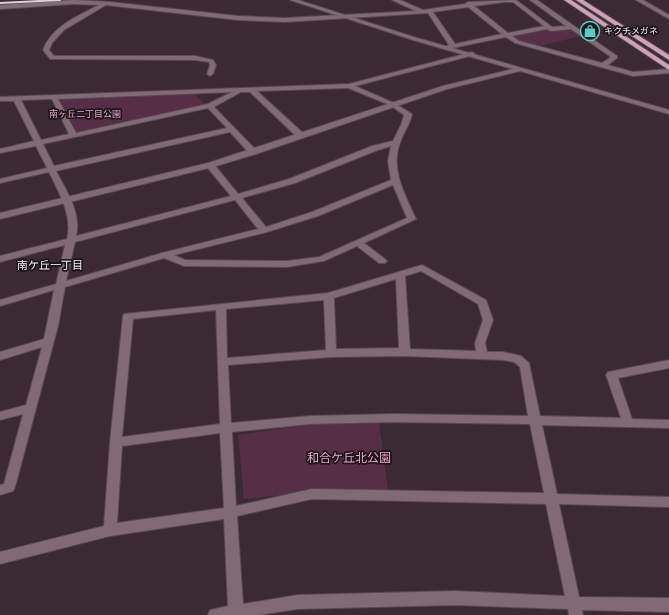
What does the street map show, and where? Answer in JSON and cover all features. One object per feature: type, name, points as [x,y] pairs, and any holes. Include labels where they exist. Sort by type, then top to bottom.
[{"type":"main road","points":[[567,0],[669,69]]},
{"type":"main road","points":[[580,0],[669,58]]},
{"type":"street","points":[[293,0],[445,47],[669,112]]},
{"type":"street","points":[[395,0],[426,11],[453,46]]},
{"type":"street","points":[[0,7],[74,2],[259,20],[308,19],[426,11],[505,0],[514,2],[551,29],[572,27]]},
{"type":"street","points":[[534,0],[614,57],[602,66]]},
{"type":"street","points":[[639,0],[669,17]]},
{"type":"street","points":[[104,4],[68,24],[48,42],[46,50],[52,58],[195,58],[211,61],[213,65],[210,74]]},
{"type":"street","points":[[468,4],[506,35],[517,42],[633,74],[669,69]]},
{"type":"street","points":[[445,47],[548,27]]},
{"type":"street","points":[[0,99],[349,86],[472,54]]},
{"type":"street","points":[[0,216],[210,165],[253,152],[445,87],[522,69]]},
{"type":"street","points":[[166,255],[184,263],[287,264],[320,259],[412,219],[395,181],[391,156],[396,142],[407,122],[408,114],[392,104],[349,86]]},
{"type":"street","points":[[0,151],[210,106],[240,90]]},
{"type":"street","points":[[251,90],[301,136]]},
{"type":"street","points":[[0,490],[9,487],[53,326],[60,286],[74,228],[67,200],[16,98]]},
{"type":"street","points":[[54,98],[74,136]]},
{"type":"street","points":[[210,106],[253,152]]},
{"type":"street","points":[[0,181],[232,129]]},
{"type":"street","points":[[0,259],[237,197],[292,181],[375,148],[396,142]]},
{"type":"street","points":[[210,165],[264,230]]},
{"type":"street","points":[[0,303],[166,255],[264,230],[315,214],[395,181]]},
{"type":"street","points":[[357,242],[382,261]]},
{"type":"street","points":[[110,530],[116,442],[128,316],[329,296],[422,268],[482,302],[488,320],[480,343],[482,354]]},
{"type":"street","points":[[400,274],[405,352]]},
{"type":"street","points":[[329,296],[331,353]]},
{"type":"street","points":[[221,307],[225,428],[232,512],[236,613]]},
{"type":"street","points":[[0,356],[49,341]]},
{"type":"street","points":[[222,362],[331,353],[405,352],[482,354],[517,359],[525,366],[575,609]]},
{"type":"street","points":[[628,423],[612,375],[669,364]]},
{"type":"street","points":[[0,416],[31,408]]},
{"type":"street","points":[[116,442],[225,428],[310,420],[394,418],[669,424]]},
{"type":"street","points":[[0,558],[110,530],[232,512],[312,494],[422,495],[669,502]]},
{"type":"street","points":[[215,615],[236,613],[298,602],[455,598],[575,609],[669,604]]},
{"type":"green space","points":[[546,28],[550,31],[572,30],[581,36],[539,46],[520,41],[510,35]]},
{"type":"green space","name":"南ヶ丘二丁目公園","points":[[193,93],[205,105],[77,132],[59,99]]},
{"type":"green space","name":"和合ケ丘北公園","points":[[379,423],[388,491],[310,492],[244,499],[238,435],[308,425]]},
{"type":"railway","points":[[0,3],[60,0]]},
{"type":"place","name":"キクチメガネ","points":[[590,31]]},
{"type":"district","name":"南ケ丘一丁目","points":[[50,265]]}]
